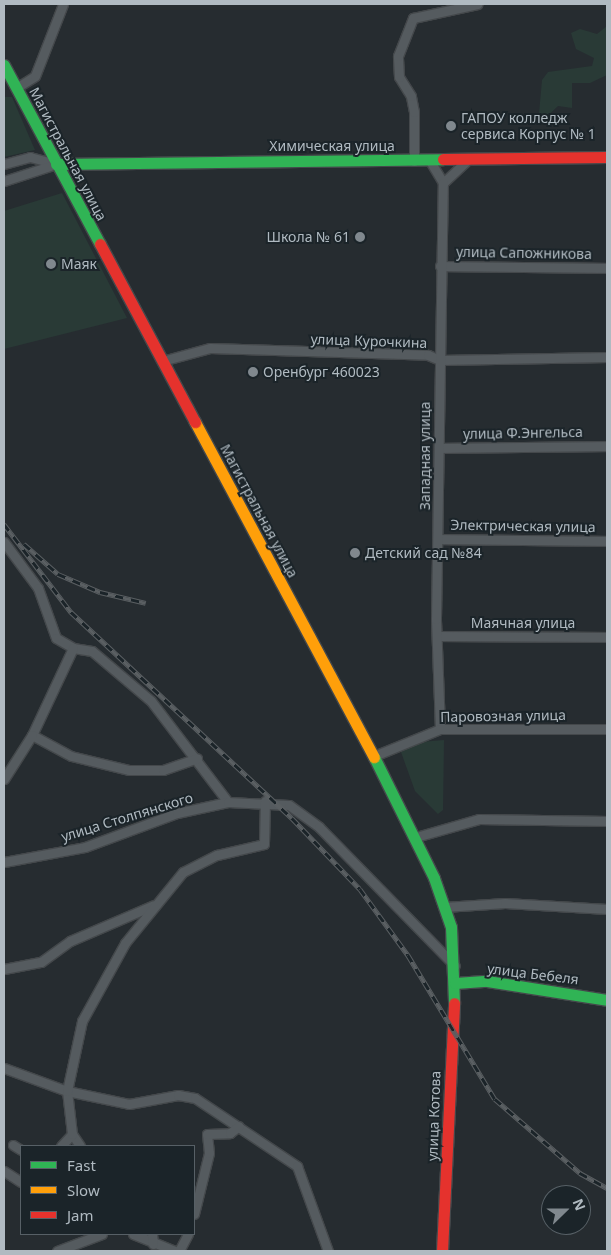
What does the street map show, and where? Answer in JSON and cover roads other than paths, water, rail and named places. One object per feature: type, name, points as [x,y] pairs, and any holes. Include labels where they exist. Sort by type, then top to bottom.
[{"type":"street","points":[[16,88],[34,76],[63,4]]},
{"type":"street","points":[[414,161],[414,112],[411,96],[399,77],[398,56],[412,18],[478,4]]},
{"type":"street","name":"Магистральная улица","points":[[4,65],[416,837],[444,907],[455,966],[455,983]]},
{"type":"street","name":"Химическая улица","points":[[4,164],[30,157],[56,164],[414,161],[607,157]]},
{"type":"street","points":[[430,160],[444,183],[468,160]]},
{"type":"street","name":"Химическая улица","points":[[4,182],[56,164]]},
{"type":"street","name":"Западная улица","points":[[440,729],[438,539],[440,266],[444,183]]},
{"type":"street","name":"улица Сапожникова","points":[[440,266],[607,268]]},
{"type":"street","name":"улица Курочкина","points":[[162,361],[210,348],[428,355],[440,360],[607,357]]},
{"type":"street","name":"улица Ф.Энгельса","points":[[439,448],[607,446]]},
{"type":"street","name":"Электрическая улица","points":[[438,539],[607,541]]},
{"type":"street","points":[[4,542],[38,588],[56,638],[73,648],[92,651],[151,701],[197,758],[228,802]]},
{"type":"street","name":"Маячная улица","points":[[439,636],[607,637]]},
{"type":"street","points":[[4,779],[32,735],[73,648]]},
{"type":"street","name":"Паровозная улица","points":[[374,756],[440,729],[607,729]]},
{"type":"street","points":[[32,735],[71,756],[129,770],[163,770],[197,758]]},
{"type":"street","points":[[79,1145],[72,1134],[67,1091],[82,1021],[124,943],[183,872],[217,856],[264,844],[264,801]]},
{"type":"street","name":"улица Столпянского","points":[[4,862],[85,847],[177,813],[228,802],[264,801],[289,805],[318,827],[455,966]]},
{"type":"street","points":[[416,837],[479,819],[607,821]]},
{"type":"street","points":[[444,907],[505,903],[607,909]]},
{"type":"street","points":[[4,969],[41,962],[78,937],[154,905]]},
{"type":"street","name":"улица Бебеля","points":[[455,983],[488,981],[607,1000]]},
{"type":"street","name":"улица Котова","points":[[442,1251],[455,983]]},
{"type":"street","points":[[4,1068],[67,1091],[129,1104],[187,1095],[239,1126],[297,1166],[328,1251]]},
{"type":"street","points":[[195,1210],[209,1153],[207,1134],[230,1133],[239,1126]]},
{"type":"street","points":[[62,1145],[72,1134]]},
{"type":"street","points":[[4,1171],[20,1181]]},
{"type":"street","points":[[57,1251],[99,1235]]},
{"type":"street","points":[[135,1235],[173,1251],[187,1235]]},
{"type":"street","points":[[152,1235],[154,1244]]},
{"type":"railway","points":[[4,524],[71,612],[292,818],[360,889],[408,955],[495,1099],[580,1173],[607,1188]]},
{"type":"railway","points":[[24,544],[58,574],[100,592],[146,603]]},
{"type":"place","name":"ГАПОУ колледж сервиса Корпус № 1","points":[[451,126]]},
{"type":"place","name":"Школа № 61","points":[[360,237]]},
{"type":"place","name":"Маяк","points":[[51,264]]},
{"type":"place","name":"Оренбург 460023","points":[[253,372]]},
{"type":"place","name":"Детский сад №84","points":[[355,553]]}]
